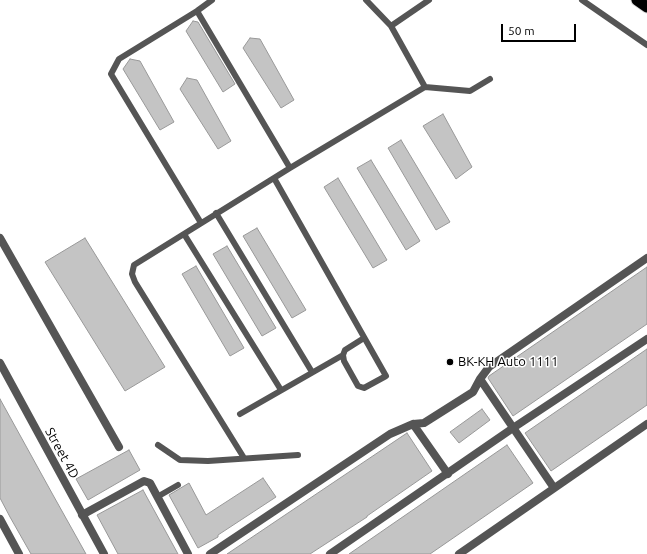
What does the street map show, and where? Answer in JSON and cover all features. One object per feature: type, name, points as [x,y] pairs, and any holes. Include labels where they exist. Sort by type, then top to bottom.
[{"type":"highway","points":[[637,0],[647,7]]},
{"type":"street","points":[[0,238],[119,447]]},
{"type":"street","points":[[210,554],[390,434],[413,424],[424,423],[473,392],[489,367],[647,258]]},
{"type":"street","points":[[330,554],[513,428],[647,339]]},
{"type":"street","name":"Street 4D","points":[[0,363],[3,375],[104,554]]},
{"type":"street","points":[[480,379],[554,488]]},
{"type":"street","points":[[413,424],[448,474]]},
{"type":"street","points":[[459,554],[647,424]]},
{"type":"street","points":[[82,515],[144,482],[150,483],[188,554]]},
{"type":"street","points":[[0,519],[19,554]]},
{"type":"lane","points":[[201,223],[111,74],[118,59],[198,11],[212,0]]},
{"type":"lane","points":[[366,0],[391,26],[425,87]]},
{"type":"lane","points":[[391,26],[429,0]]},
{"type":"lane","points":[[582,0],[647,45]]},
{"type":"lane","points":[[198,11],[290,168]]},
{"type":"lane","points":[[244,458],[135,282],[132,274],[134,265],[216,213],[425,87],[470,92],[490,79]]},
{"type":"lane","points":[[274,178],[386,376],[364,388],[358,386],[344,362],[342,355]]},
{"type":"lane","points":[[216,213],[312,372]]},
{"type":"lane","points":[[184,234],[281,390]]},
{"type":"lane","points":[[240,414],[342,355],[345,350],[364,338]]},
{"type":"lane","points":[[158,445],[180,460],[208,461],[298,455]]},
{"type":"lane","points":[[157,496],[178,485]]},
{"type":"building","points":[[193,21],[198,22],[235,84],[223,92],[186,31]]},
{"type":"building","points":[[250,38],[260,39],[294,100],[281,108],[243,48]]},
{"type":"building","points":[[130,59],[140,61],[174,122],[160,130],[123,69]]},
{"type":"building","points":[[187,78],[197,80],[231,141],[218,149],[180,89]]},
{"type":"building","points":[[443,114],[472,167],[456,179],[423,126]]},
{"type":"building","points":[[401,140],[450,222],[436,230],[388,148]]},
{"type":"building","points":[[371,160],[420,241],[406,250],[357,168]]},
{"type":"building","points":[[338,178],[387,260],[373,268],[324,187]]},
{"type":"building","points":[[257,228],[306,310],[292,318],[243,236]]},
{"type":"building","points":[[85,238],[165,367],[125,391],[45,262]]},
{"type":"building","points":[[227,246],[276,328],[262,336],[213,254]]},
{"type":"building","points":[[196,266],[244,348],[230,356],[182,274]]},
{"type":"building","points":[[647,267],[647,324],[513,416],[488,378],[489,376]]},
{"type":"building","points":[[647,349],[647,405],[551,471],[525,433]]},
{"type":"building","points":[[0,399],[86,554],[31,554],[10,517],[0,498]]},
{"type":"building","points":[[482,409],[490,420],[459,443],[450,432]]},
{"type":"building","points":[[407,433],[432,471],[367,517],[310,554],[227,554]]},
{"type":"building","points":[[507,445],[533,483],[430,554],[349,554]]},
{"type":"building","points":[[129,450],[140,470],[88,500],[76,479]]},
{"type":"building","points":[[263,478],[276,497],[218,535],[218,537],[198,548],[169,495],[189,483],[206,515]]},
{"type":"building","points":[[143,490],[178,554],[118,554],[97,515]]},
{"type":"place","name":"BK-KH Auto 1111","points":[[450,362]]}]
